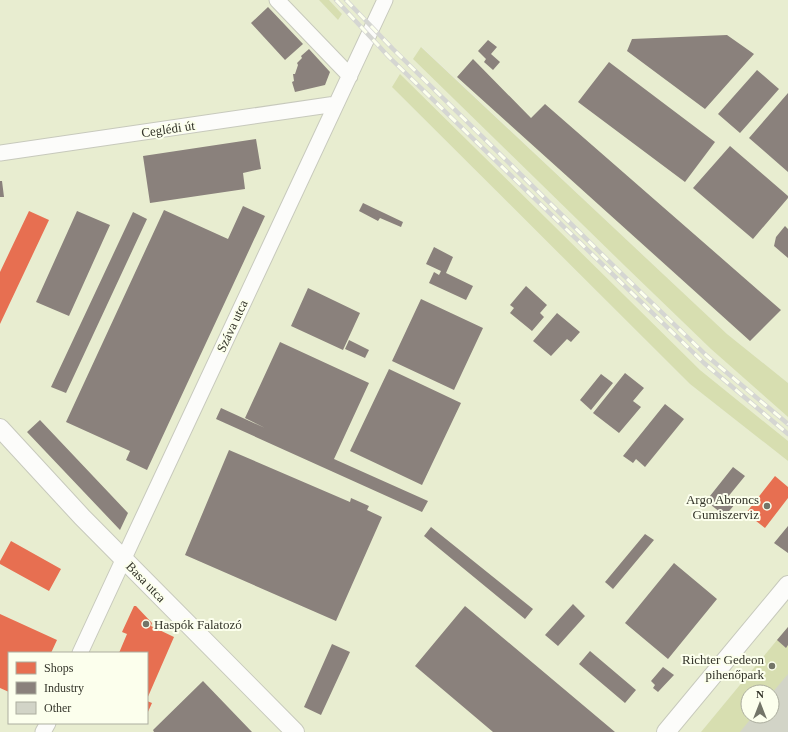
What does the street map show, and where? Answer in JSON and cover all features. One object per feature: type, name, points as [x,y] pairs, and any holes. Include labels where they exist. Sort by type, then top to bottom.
[{"type":"street","points":[[277,0],[350,76]]},
{"type":"street","name":"Száva utca","points":[[80,652],[385,0]]},
{"type":"street","name":"Ceglédi út","points":[[0,154],[336,104]]},
{"type":"street","name":"Basa utca","points":[[0,428],[82,518],[295,732]]},
{"type":"street","points":[[666,732],[788,586]]},
{"type":"shaded area","points":[[0,0],[319,0],[338,20],[342,14],[329,0],[788,0],[788,383],[727,334],[422,47],[413,59],[711,349],[788,417],[788,441],[700,370],[392,87],[690,384],[788,461],[788,627],[701,732],[0,732]]},
{"type":"shaded area","points":[[319,0],[329,0],[342,14],[338,20]]},
{"type":"shaded area","points":[[421,47],[727,334],[788,383],[788,417],[711,349],[413,59]]},
{"type":"shaded area","points":[[400,74],[700,370],[788,441],[788,461],[690,384],[392,87]]},
{"type":"shaded area","name":"Richter Gedeon pihenőpark","points":[[788,627],[788,732],[701,732],[740,685],[740,724],[780,724],[780,684],[741,684]]},
{"type":"building: Shops","points":[[29,211],[49,220],[0,324],[0,272]]},
{"type":"building: Shops","name":"Argo Abroncs Gumiszerviz","points":[[775,476],[788,487],[788,498],[765,528],[746,513]]},
{"type":"building: Shops","points":[[11,541],[61,569],[49,591],[0,564],[0,561]]},
{"type":"building: Shops","points":[[134,606],[136,606],[152,623],[151,626],[174,637],[148,697],[148,652],[119,652],[127,634],[122,632]]},
{"type":"building: Shops","points":[[0,614],[57,640],[51,652],[8,652],[8,692],[0,688]]},
{"type":"building: Shops","points":[[148,701],[152,703],[148,712]]},
{"type":"building: Industry","points":[[268,7],[303,44],[285,60],[251,23]]},
{"type":"building: Industry","points":[[727,35],[754,54],[705,109],[627,51],[632,39]]},
{"type":"building: Industry","points":[[488,40],[497,47],[491,54],[500,62],[493,70],[484,62],[486,59],[478,51]]},
{"type":"building: Industry","points":[[309,49],[330,72],[325,85],[295,92],[292,82],[294,81],[293,74],[295,74],[298,65],[297,63],[302,58],[301,56]]},
{"type":"building: Industry","points":[[473,59],[531,118],[545,104],[781,310],[750,341],[457,77]]},
{"type":"building: Industry","points":[[609,62],[715,142],[685,182],[578,102]]},
{"type":"building: Industry","points":[[757,70],[779,89],[740,133],[718,114]]},
{"type":"building: Industry","points":[[788,93],[788,172],[749,138]]},
{"type":"building: Industry","points":[[256,139],[261,169],[243,173],[245,189],[150,203],[143,156]]},
{"type":"building: Industry","points":[[730,146],[788,196],[788,198],[753,239],[693,188]]},
{"type":"building: Industry","points":[[0,181],[2,181],[4,197],[0,197]]},
{"type":"building: Industry","points":[[363,203],[403,222],[401,227],[380,218],[378,221],[359,211]]},
{"type":"building: Industry","points":[[243,206],[265,216],[147,470],[126,460],[130,451],[66,422],[164,210],[228,239]]},
{"type":"building: Industry","points":[[77,211],[110,225],[69,316],[36,302]]},
{"type":"building: Industry","points":[[133,212],[147,219],[66,393],[51,387]]},
{"type":"building: Industry","points":[[785,226],[788,229],[788,258],[774,246],[776,237]]},
{"type":"building: Industry","points":[[434,247],[453,257],[446,273],[473,286],[466,300],[429,283],[434,272],[439,275],[441,271],[426,264]]},
{"type":"building: Industry","points":[[526,286],[547,305],[540,313],[544,317],[532,331],[510,313],[514,308],[510,305]]},
{"type":"building: Industry","points":[[308,288],[360,313],[343,350],[291,326]]},
{"type":"building: Industry","points":[[421,299],[483,328],[454,390],[392,361]]},
{"type":"building: Industry","points":[[557,313],[580,332],[571,342],[567,339],[551,356],[533,341]]},
{"type":"building: Industry","points":[[349,340],[369,350],[365,358],[345,349]]},
{"type":"building: Industry","points":[[280,342],[369,383],[334,459],[428,501],[422,512],[216,419],[221,408],[265,428],[245,418]]},
{"type":"building: Industry","points":[[389,369],[461,403],[422,485],[350,451]]},
{"type":"building: Industry","points":[[625,373],[644,388],[633,401],[641,407],[619,433],[593,413]]},
{"type":"building: Industry","points":[[601,374],[613,383],[591,410],[580,400]]},
{"type":"building: Industry","points":[[665,404],[684,419],[645,467],[636,459],[633,463],[623,456]]},
{"type":"building: Industry","points":[[40,420],[128,513],[120,530],[27,432]]},
{"type":"building: Industry","points":[[229,450],[350,502],[351,498],[369,506],[367,510],[382,517],[336,621],[185,555]]},
{"type":"building: Industry","points":[[733,467],[745,476],[727,498],[735,504],[725,516],[706,501]]},
{"type":"building: Industry","points":[[788,526],[788,553],[774,543]]},
{"type":"building: Industry","points":[[431,527],[533,609],[525,619],[424,536]]},
{"type":"building: Industry","points":[[645,534],[654,540],[613,589],[605,582]]},
{"type":"building: Industry","points":[[674,563],[717,599],[668,659],[625,623]]},
{"type":"building: Industry","points":[[573,604],[585,616],[558,646],[545,635]]},
{"type":"building: Industry","points":[[465,606],[615,732],[493,732],[415,666]]},
{"type":"building: Industry","points":[[788,627],[788,645],[786,648],[777,640]]},
{"type":"building: Industry","points":[[332,644],[350,652],[321,715],[304,707]]},
{"type":"building: Industry","points":[[590,651],[636,690],[625,703],[579,664]]},
{"type":"building: Industry","points":[[663,667],[674,675],[658,692],[653,688],[655,685],[651,681]]},
{"type":"building: Industry","points":[[203,681],[252,732],[154,732],[153,730]]},
{"type":"building: Other","points":[[788,674],[788,732],[740,732],[746,724],[780,724],[780,684]]},
{"type":"railway","points":[[336,0],[389,57],[704,363],[788,434]]},
{"type":"railway","points":[[346,0],[393,49],[707,356],[788,424]]},
{"type":"place","name":"Argo Abroncs Gumiszerviz","points":[[767,506]]},
{"type":"place","name":"Haspók Falatozó","points":[[146,624]]},
{"type":"place","name":"Richter Gedeon pihenőpark","points":[[772,666]]}]
